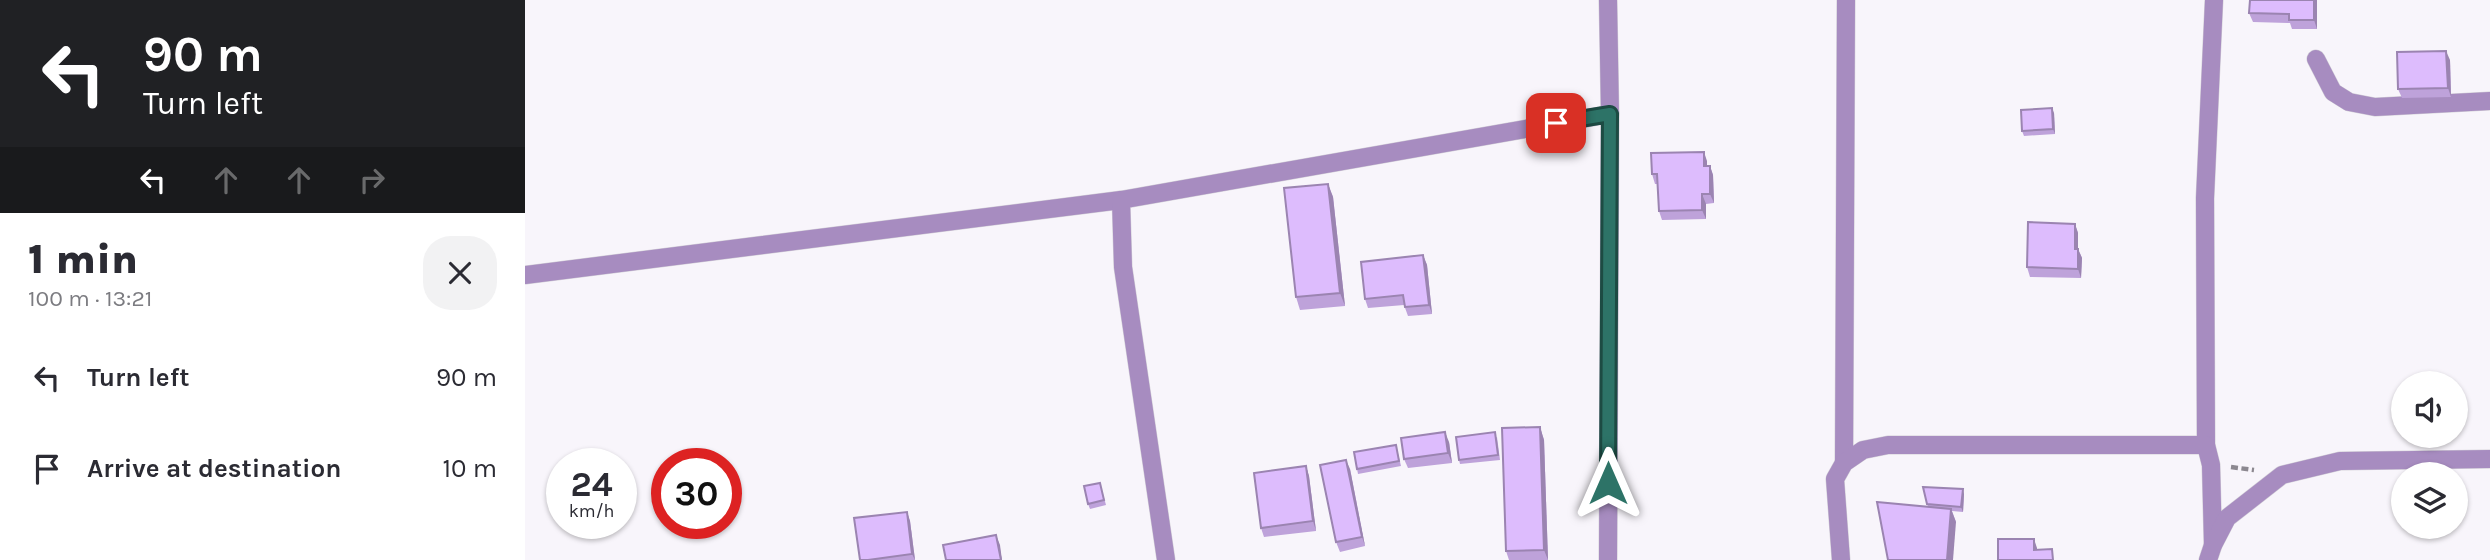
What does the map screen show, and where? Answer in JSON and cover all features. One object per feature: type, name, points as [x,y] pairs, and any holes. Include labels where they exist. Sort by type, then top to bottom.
[{"type":"street","points":[[1608,0],[1608,560]]},
{"type":"street","points":[[1840,560],[1835,480],[1844,463],[1846,0]]},
{"type":"street","points":[[2211,553],[2211,465],[2206,445],[2205,198],[2214,0]]},
{"type":"street","points":[[2316,59],[2333,92],[2349,102],[2375,107],[2490,101]]},
{"type":"street","points":[[525,275],[1121,200],[1610,114]]},
{"type":"street","points":[[1121,200],[1123,267],[1166,560]]},
{"type":"street","points":[[1844,463],[1863,450],[1888,445],[2206,445]]},
{"type":"street","points":[[2211,553],[2227,517],[2282,475],[2340,461],[2490,458]]},
{"type":"path","points":[[2211,465],[2242,467],[2282,475]]},
{"type":"building","points":[[2250,0],[2314,0],[2314,20],[2289,20],[2289,14],[2249,13]]},
{"type":"building","points":[[2446,51],[2448,88],[2398,89],[2397,52]]},
{"type":"building","points":[[2052,108],[2053,129],[2022,131],[2021,110]]},
{"type":"building","points":[[1704,152],[1704,166],[1710,166],[1710,194],[1702,194],[1702,210],[1659,211],[1657,174],[1652,174],[1651,153]]},
{"type":"building","points":[[1328,184],[1340,293],[1296,297],[1284,188]]},
{"type":"building","points":[[2028,222],[2075,224],[2078,269],[2027,267]]},
{"type":"building","points":[[1423,255],[1429,305],[1405,307],[1403,295],[1365,299],[1361,262]]},
{"type":"building","points":[[1540,427],[1544,550],[1506,551],[1502,428]]},
{"type":"building","points":[[1445,432],[1448,453],[1404,459],[1401,438]]},
{"type":"building","points":[[1495,432],[1498,455],[1459,460],[1456,437]]},
{"type":"building","points":[[1396,445],[1399,461],[1357,469],[1354,452]]},
{"type":"building","points":[[1346,460],[1362,537],[1336,542],[1320,465]]},
{"type":"building","points":[[1306,466],[1313,521],[1261,528],[1254,473]]},
{"type":"building","points":[[1100,483],[1104,500],[1088,504],[1084,486]]},
{"type":"building","points":[[1923,487],[1963,489],[1961,507],[1927,504]]},
{"type":"building","points":[[1877,502],[1951,509],[1947,560],[1888,560]]},
{"type":"building","points":[[907,512],[912,554],[860,560],[854,518]]},
{"type":"building","points":[[996,535],[1001,560],[946,560],[943,545]]},
{"type":"building","points":[[1998,539],[2034,539],[2034,550],[2052,549],[2053,560],[1998,560]]},
{"type":"route","points":[[1556,123],[1610,114],[1608,483]]}]
